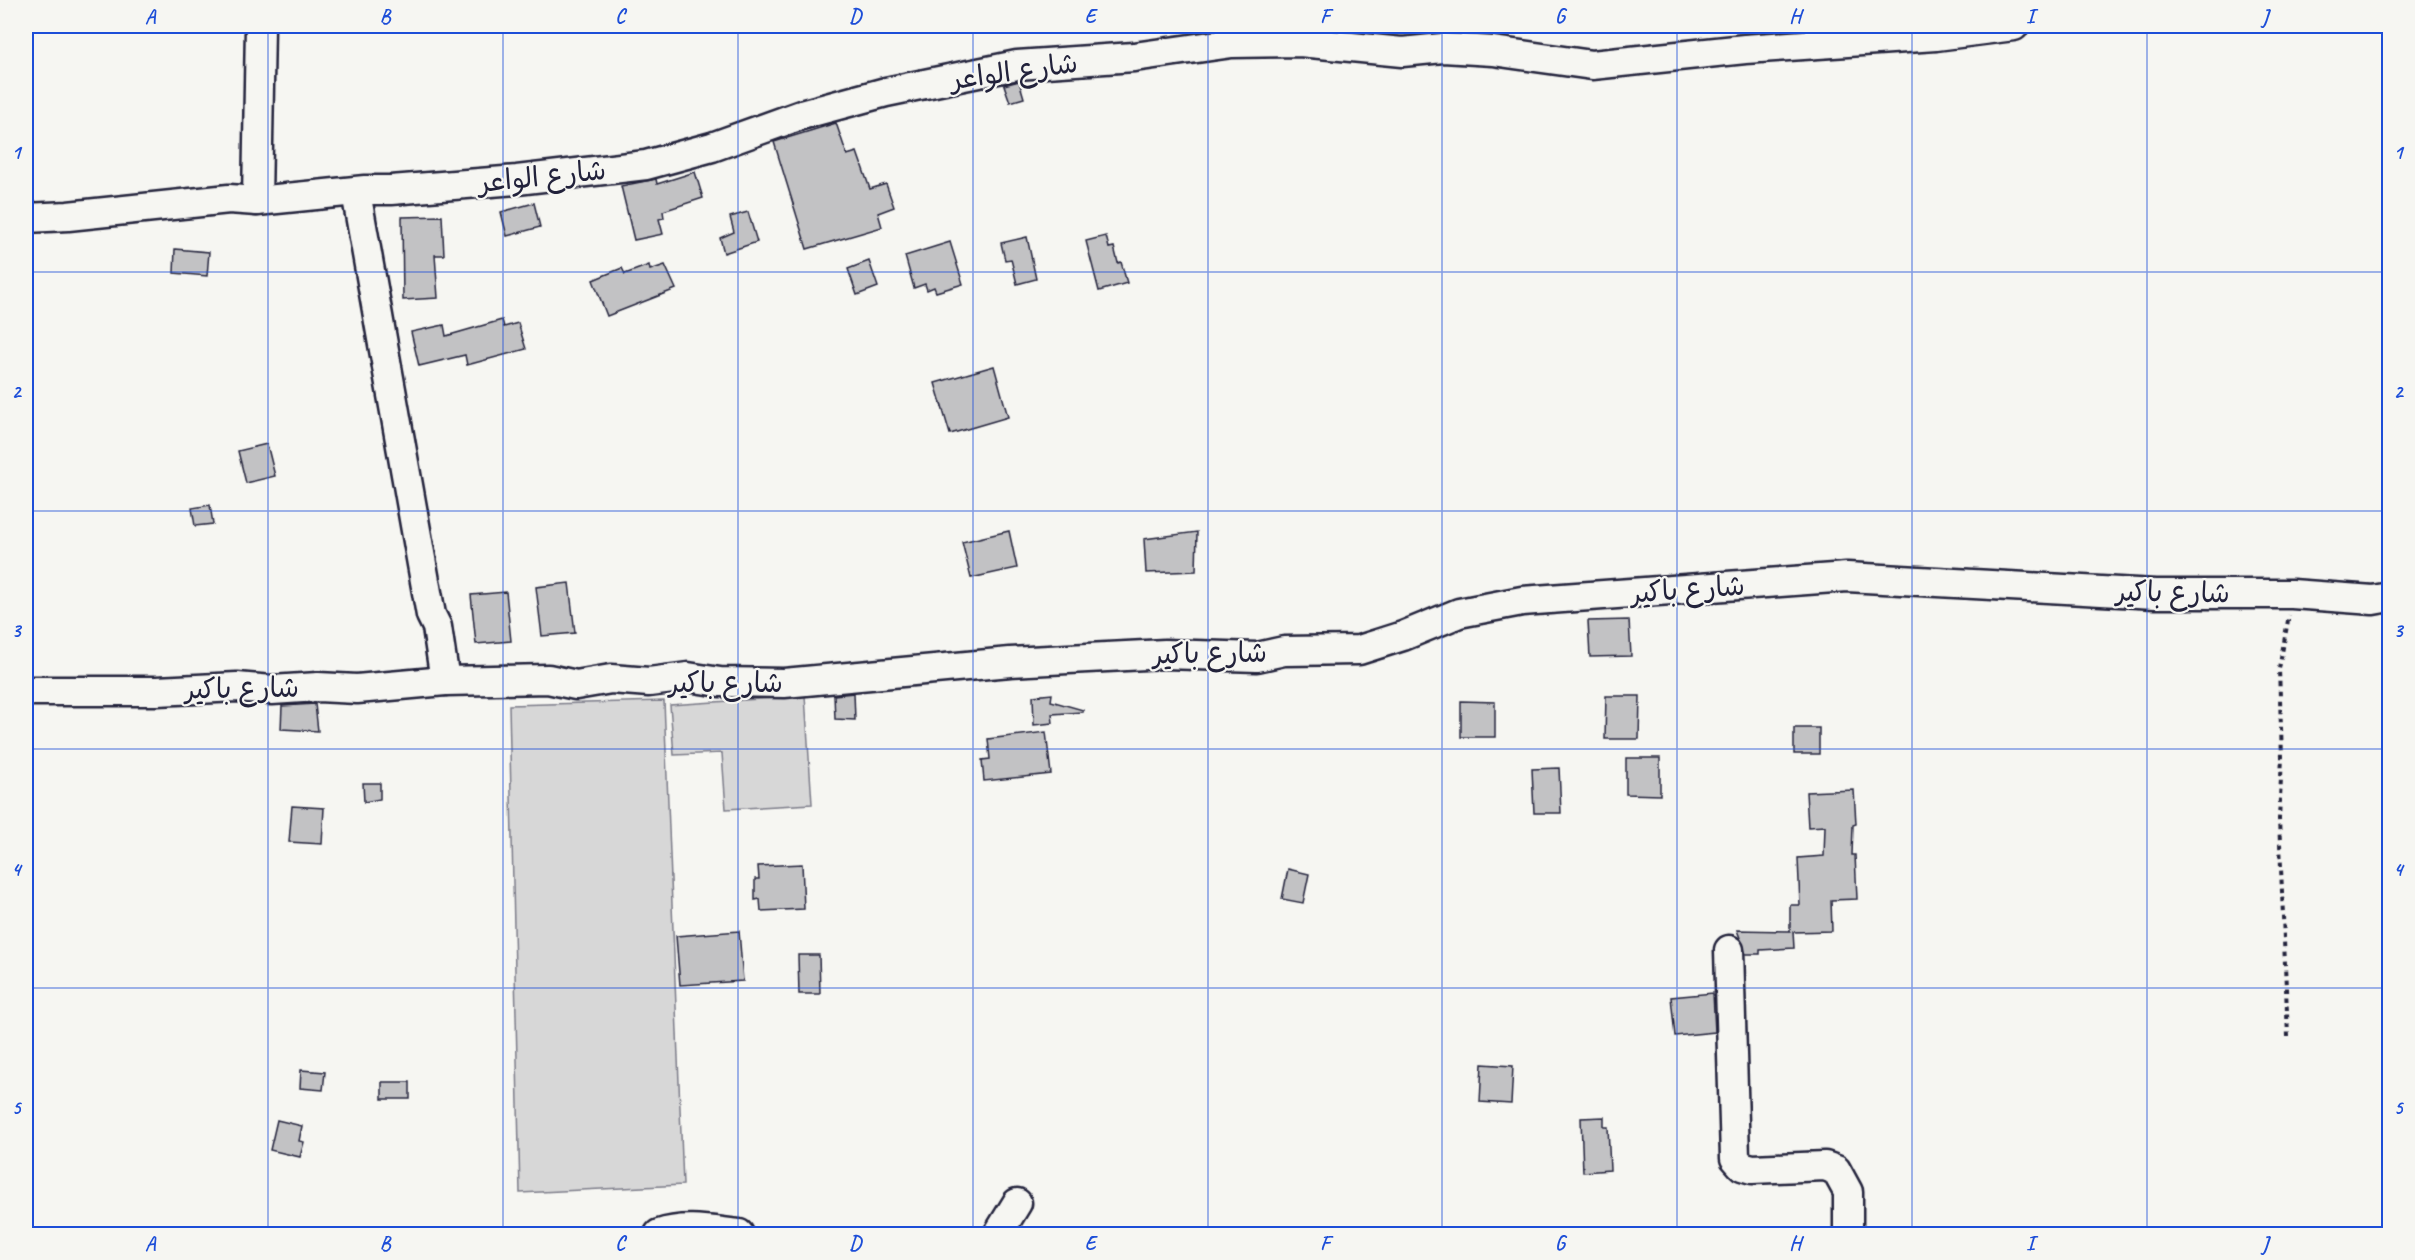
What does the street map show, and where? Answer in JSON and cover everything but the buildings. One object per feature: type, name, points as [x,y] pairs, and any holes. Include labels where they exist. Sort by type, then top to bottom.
[{"type":"street","points":[[257,196],[260,26]]},
{"type":"street","name":"شارع الواعر","points":[[26,218],[68,216],[257,196],[356,192],[517,180],[646,165],[712,147],[801,115],[843,103],[1017,65],[1134,57],[1232,43],[1299,42],[1373,37],[1592,64],[1745,49],[1936,36],[1969,28],[2014,26]]},
{"type":"street","points":[[356,192],[431,615],[438,627],[445,678]]},
{"type":"street","name":"شارع باكير","points":[[26,691],[157,691],[237,687],[272,690],[318,687],[357,689],[445,678],[548,678],[576,685],[611,679],[649,682],[688,677],[720,682],[784,683],[1010,662],[1165,654],[1257,657],[1284,651],[1359,650],[1459,614],[1522,601],[1847,577],[2155,594],[2292,594],[2373,600],[2390,597]]},
{"type":"street","points":[[1729,950],[1735,1158],[1742,1166],[1752,1169],[1825,1166],[1836,1170],[1848,1192],[1848,1234]]},
{"type":"street","points":[[998,1234],[1017,1203]]},
{"type":"street","points":[[659,1234],[672,1230],[690,1229],[739,1234]]},
{"type":"path","points":[[2288,1036],[2278,819],[2282,757],[2279,669],[2292,594]]},
{"type":"shaded area","points":[[805,696],[812,804],[726,809],[722,753],[674,755],[670,705]]},
{"type":"shaded area","points":[[664,701],[683,1185],[520,1193],[509,705]]}]
